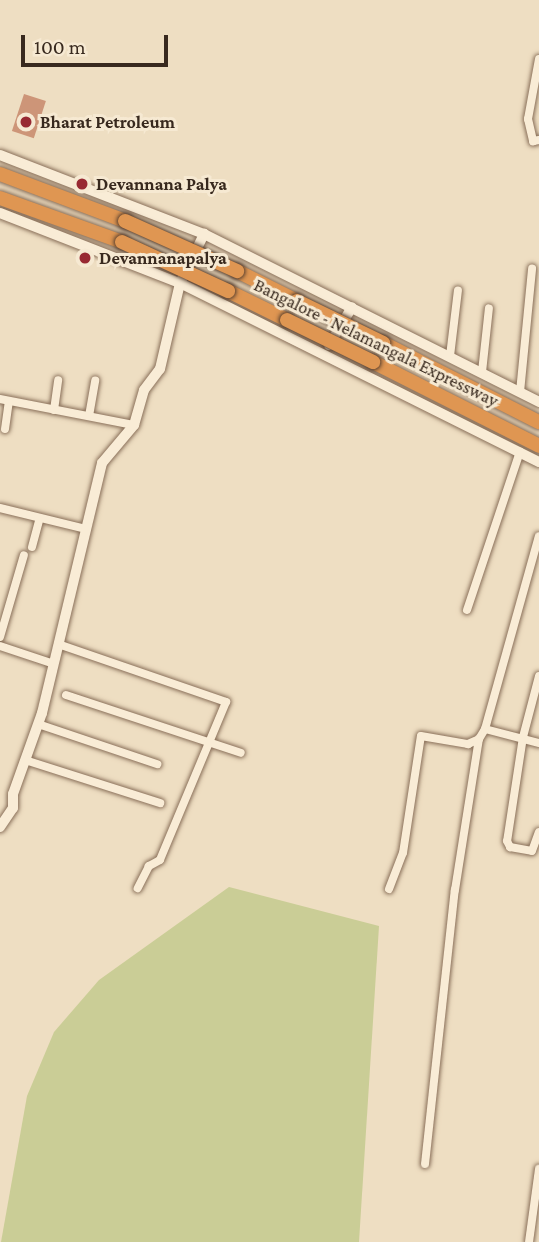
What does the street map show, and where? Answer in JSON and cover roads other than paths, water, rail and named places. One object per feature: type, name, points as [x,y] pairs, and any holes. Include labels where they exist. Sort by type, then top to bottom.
[{"type":"highway","name":"Bangalore - Nelamangala Expressway","points":[[0,174],[174,241],[539,422]]},
{"type":"highway","name":"Bangalore - Nelamangala Expressway","points":[[0,198],[111,238],[196,275],[539,446]]},
{"type":"street","points":[[539,59],[528,119],[533,141],[539,140]]},
{"type":"street","points":[[0,155],[204,234],[539,402]]},
{"type":"street","points":[[0,213],[180,283],[539,462]]},
{"type":"street","points":[[0,827],[13,807],[38,724],[102,463],[134,425],[144,390],[160,369],[180,283],[204,234]]},
{"type":"street","points":[[520,392],[532,268]]},
{"type":"street","points":[[450,356],[458,290]]},
{"type":"street","points":[[323,353],[352,307]]},
{"type":"street","points":[[482,372],[489,309]]},
{"type":"street","points":[[54,410],[58,380]]},
{"type":"street","points":[[89,416],[95,381]]},
{"type":"street","points":[[5,429],[5,400],[134,425]]},
{"type":"street","points":[[467,610],[520,452]]},
{"type":"street","points":[[0,508],[86,529]]},
{"type":"street","points":[[32,547],[40,518]]},
{"type":"street","points":[[425,1164],[455,890],[479,739],[485,729],[538,542]]},
{"type":"street","points":[[0,637],[24,555]]},
{"type":"street","points":[[58,644],[226,702],[160,860],[149,866],[138,888]]},
{"type":"street","points":[[0,646],[54,664]]},
{"type":"street","points":[[539,676],[523,737],[507,841],[510,847],[532,851],[539,832]]},
{"type":"street","points":[[65,695],[242,753]]},
{"type":"street","points":[[38,724],[157,764]]},
{"type":"street","points":[[485,729],[539,743]]},
{"type":"street","points":[[388,890],[403,853],[421,736],[468,744],[479,739]]},
{"type":"street","points":[[25,760],[160,803]]},
{"type":"street","points":[[529,1242],[539,1169]]},
{"type":"place","name":"Bharat Petroleum","points":[[26,122]]},
{"type":"place","name":"Devannana Palya","points":[[82,184]]},
{"type":"place","name":"Devannanapalya","points":[[85,258]]}]
